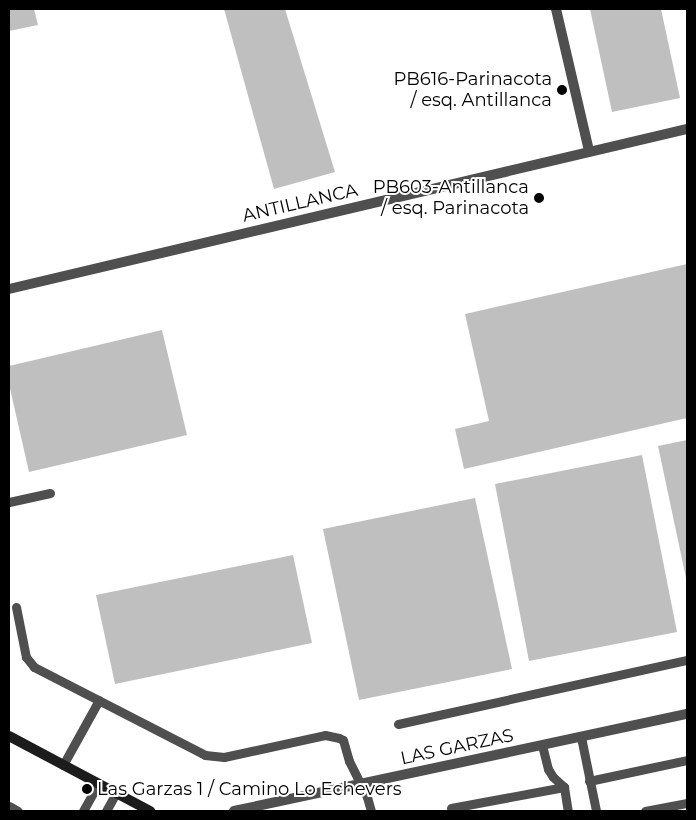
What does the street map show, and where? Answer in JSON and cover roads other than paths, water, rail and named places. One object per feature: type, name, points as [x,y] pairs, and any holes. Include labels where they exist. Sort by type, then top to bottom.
[{"type":"main road","points":[[9,736],[150,811]]},
{"type":"street","points":[[556,9],[590,151]]},
{"type":"street","name":"ANTILLANCA","points":[[9,289],[687,129]]},
{"type":"street","name":"LAS GARZAS","points":[[234,811],[687,714]]},
{"type":"lane","points":[[9,502],[50,493]]},
{"type":"lane","points":[[16,607],[23,648],[29,662],[205,755],[216,757],[325,735],[343,740],[348,761],[361,784],[371,811]]},
{"type":"lane","points":[[398,724],[687,660]]},
{"type":"lane","points":[[63,765],[99,700]]},
{"type":"lane","points":[[581,737],[596,811]]},
{"type":"lane","points":[[542,745],[548,769],[553,777],[564,787],[568,811]]},
{"type":"lane","points":[[589,781],[687,760]]},
{"type":"lane","points":[[83,811],[98,784]]},
{"type":"lane","points":[[451,808],[564,787]]},
{"type":"lane","points":[[106,811],[116,793]]},
{"type":"lane","points":[[645,811],[687,802]]},
{"type":"lane","points":[[9,806],[18,811]]},
{"type":"place","name":"PB616-Parinacota / esq. Antillanca","points":[[562,90]]},
{"type":"place","name":"PB603-Antillanca / esq. Parinacota","points":[[539,198]]},
{"type":"place","name":"Las Garzas 1 / Camino Lo Echevers","points":[[87,789]]}]
